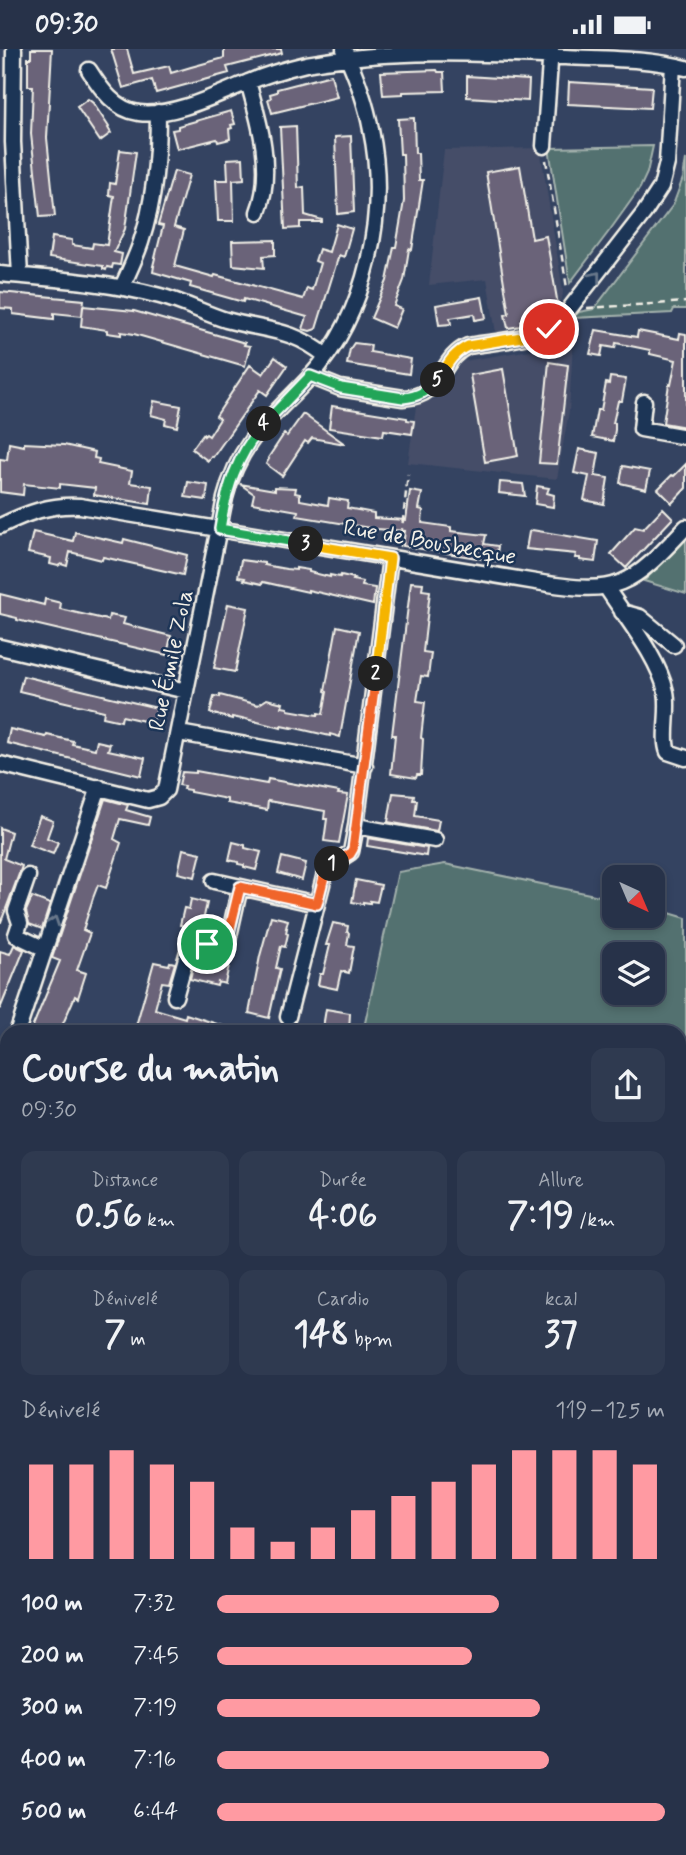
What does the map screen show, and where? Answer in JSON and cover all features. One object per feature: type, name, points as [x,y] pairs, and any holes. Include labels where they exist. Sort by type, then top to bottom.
[{"type":"street","points":[[14,49],[13,142],[20,276]]},
{"type":"street","points":[[89,70],[105,93],[117,104],[140,113],[198,103],[248,82],[346,53],[551,53],[654,62],[679,67],[667,163],[661,187],[652,204],[560,321],[542,332],[461,349],[434,385],[411,398],[341,388],[310,376]]},
{"type":"street","name":"Rue Émile Zola","points":[[99,787],[148,800],[159,797],[167,787],[228,488],[235,467],[247,446],[269,418],[326,356],[359,294],[369,256],[376,166],[371,131],[360,89],[346,53]]},
{"type":"street","points":[[544,146],[551,53]]},
{"type":"street","points":[[248,82],[260,123],[264,157],[263,195],[258,212]]},
{"type":"street","points":[[122,287],[140,244],[148,216],[156,168],[158,112]]},
{"type":"street","points":[[0,274],[122,287],[174,299],[224,319],[292,334],[326,356]]},
{"type":"street","points":[[645,402],[641,429],[686,437]]},
{"type":"street","name":"Rue de Bousbecque","points":[[0,520],[54,506],[80,506],[588,589],[628,580],[645,569],[686,527]]},
{"type":"street","name":"Rue de Bousbecque","points":[[0,526],[22,515]]},
{"type":"street","points":[[288,1017],[326,870],[351,852],[394,559]]},
{"type":"street","points":[[606,587],[656,665],[666,692],[665,747],[668,753],[686,758]]},
{"type":"street","points":[[622,612],[640,617],[674,646]]},
{"type":"street","points":[[0,647],[186,691]]},
{"type":"street","points":[[178,733],[365,766]]},
{"type":"street","points":[[0,764],[99,787],[19,1025]]},
{"type":"street","points":[[356,826],[435,840]]},
{"type":"street","points":[[28,876],[16,911],[20,923],[16,935],[45,949]]},
{"type":"street","points":[[214,881],[317,904]]},
{"type":"street","points":[[174,997],[190,944],[194,941],[215,946],[226,945],[240,887]]},
{"type":"path","points":[[544,146],[570,309],[686,302]]},
{"type":"path","points":[[394,559],[408,474]]},
{"type":"shaded area","points":[[540,148],[563,291],[562,300],[557,312],[545,322],[496,333],[487,279],[429,285],[444,150]]},
{"type":"shaded area","points":[[573,343],[569,411],[557,479],[408,463],[416,406],[439,397],[464,361]]},
{"type":"green space","points":[[653,146],[647,173],[640,188],[570,283],[549,148]]},
{"type":"green space","points":[[686,159],[686,309],[674,309],[672,313],[572,318],[579,312],[594,309],[673,205],[683,178]]},
{"type":"green space","points":[[686,538],[686,594],[644,581]]},
{"type":"green space","points":[[445,864],[602,897],[602,928],[665,928],[665,912],[686,918],[686,1025],[365,1025],[398,872]]},
{"type":"building","points":[[31,49],[52,49],[47,138],[55,216],[40,217],[31,134],[33,86],[28,86],[28,58],[31,58]]},
{"type":"building","points":[[111,49],[127,49],[134,74],[169,66],[171,73],[224,58],[224,49],[281,49],[282,53],[227,67],[229,73],[156,93],[152,80],[123,88]]},
{"type":"building","points":[[381,72],[444,72],[445,91],[383,95]]},
{"type":"building","points":[[331,75],[337,97],[272,113],[268,99],[277,89]]},
{"type":"building","points":[[467,76],[529,80],[528,101],[467,97]]},
{"type":"building","points":[[569,82],[652,87],[650,108],[568,104]]},
{"type":"building","points":[[88,99],[111,133],[100,141],[77,107]]},
{"type":"building","points":[[231,111],[235,124],[229,129],[230,139],[218,142],[217,139],[177,149],[172,130]]},
{"type":"building","points":[[414,118],[415,153],[418,153],[419,180],[423,180],[412,250],[409,249],[404,280],[394,306],[402,309],[394,328],[371,318],[387,281],[404,201],[403,154],[400,154],[398,119]]},
{"type":"building","points":[[296,126],[298,188],[304,187],[305,215],[322,222],[300,222],[300,228],[285,229],[280,127]]},
{"type":"building","points":[[351,136],[354,212],[338,214],[335,137]]},
{"type":"building","points":[[120,150],[136,152],[125,229],[114,252],[122,254],[120,265],[113,264],[112,268],[107,267],[106,270],[103,266],[49,258],[52,237],[72,240],[72,245],[92,248],[93,243],[107,245],[114,196],[109,195],[110,183],[115,184]]},
{"type":"building","points":[[243,158],[244,179],[233,180],[234,221],[218,221],[216,180],[228,180],[227,159]]},
{"type":"building","points":[[520,166],[532,239],[546,236],[558,305],[536,309],[537,320],[521,322],[521,326],[508,328],[505,315],[509,314],[486,172]]},
{"type":"building","points":[[174,171],[189,175],[174,227],[184,230],[175,266],[303,299],[307,288],[312,290],[320,263],[315,261],[319,249],[329,252],[337,224],[352,229],[344,257],[339,255],[316,329],[303,329],[307,317],[190,287],[191,283],[153,272],[163,226],[158,225]]},
{"type":"building","points":[[275,240],[275,255],[263,256],[264,268],[233,265],[232,241]]},
{"type":"building","points":[[0,292],[84,300],[82,316],[54,313],[54,319],[13,314],[13,309],[0,308]]},
{"type":"building","points":[[482,297],[486,318],[475,320],[474,314],[450,318],[451,324],[439,325],[436,305]]},
{"type":"building","points":[[83,306],[134,311],[245,343],[244,345],[250,346],[245,366],[134,334],[107,333],[107,330],[81,326]]},
{"type":"building","points":[[596,330],[637,337],[638,331],[679,339],[680,333],[686,334],[686,427],[663,423],[676,360],[650,354],[650,350],[616,343],[615,348],[603,346],[601,356],[590,354]]},
{"type":"building","points":[[354,343],[371,345],[370,352],[411,359],[409,374],[347,364]]},
{"type":"building","points":[[275,357],[287,366],[267,395],[260,390],[213,457],[208,461],[192,449],[203,434],[209,436],[220,419],[216,416],[250,365],[263,374]]},
{"type":"building","points":[[549,362],[568,365],[557,464],[539,463]]},
{"type":"building","points":[[503,369],[518,456],[485,462],[470,375]]},
{"type":"building","points":[[610,377],[626,379],[622,401],[618,401],[613,423],[613,441],[592,437],[597,410],[601,410],[606,383],[609,384]]},
{"type":"building","points":[[154,401],[181,406],[177,427],[165,424],[166,419],[151,415]]},
{"type":"building","points":[[332,406],[407,418],[414,421],[412,434],[384,430],[383,436],[329,428]]},
{"type":"building","points":[[303,414],[345,444],[312,438],[308,443],[305,441],[282,476],[266,464],[268,458],[284,434],[287,436]]},
{"type":"building","points":[[9,443],[24,446],[24,443],[64,445],[95,452],[94,458],[99,459],[98,464],[132,471],[130,483],[152,486],[150,504],[94,495],[95,488],[60,484],[60,488],[24,484],[23,495],[0,492],[0,459],[7,460]]},
{"type":"building","points":[[579,449],[599,453],[595,476],[608,478],[604,504],[584,500],[589,476],[574,473]]},
{"type":"building","points":[[686,464],[686,488],[672,503],[658,489]]},
{"type":"building","points":[[623,466],[650,471],[646,489],[620,483]]},
{"type":"building","points":[[188,482],[208,485],[206,500],[185,497]]},
{"type":"building","points":[[500,482],[523,484],[525,496],[499,493]]},
{"type":"building","points":[[240,484],[275,490],[275,487],[296,488],[295,493],[300,494],[300,500],[328,505],[329,498],[348,501],[347,508],[374,513],[374,518],[406,520],[410,491],[422,493],[419,509],[423,510],[422,523],[451,527],[451,531],[486,535],[484,544],[498,546],[496,561],[403,546],[405,531],[297,516],[298,511],[252,503],[254,494]]},
{"type":"building","points":[[537,486],[549,488],[547,493],[554,495],[553,507],[535,504]]},
{"type":"building","points":[[663,508],[673,518],[626,568],[611,554],[635,527],[643,529]]},
{"type":"building","points":[[532,530],[598,541],[595,562],[575,558],[576,554],[526,549],[529,532]]},
{"type":"building","points":[[33,532],[73,541],[75,532],[123,543],[124,539],[187,555],[183,575],[70,552],[67,566],[50,564],[51,558],[28,553]]},
{"type":"building","points":[[241,560],[286,569],[309,570],[330,577],[341,575],[354,578],[353,580],[363,582],[362,586],[375,588],[373,605],[308,590],[244,580],[245,578],[238,577]]},
{"type":"building","points":[[411,582],[423,583],[422,590],[430,591],[423,652],[431,653],[428,677],[421,676],[417,701],[425,702],[421,775],[416,778],[391,774],[395,735],[392,735]]},
{"type":"building","points":[[0,594],[44,605],[45,599],[61,603],[60,609],[108,620],[109,615],[125,618],[123,624],[171,636],[167,655],[0,614]]},
{"type":"building","points":[[228,604],[248,608],[235,672],[214,668]]},
{"type":"building","points":[[337,626],[359,631],[340,737],[210,713],[214,696],[220,695],[258,705],[267,699],[283,703],[282,707],[288,710],[323,714]]},
{"type":"building","points":[[23,676],[157,708],[153,723],[122,716],[121,721],[103,717],[104,711],[19,691]]},
{"type":"building","points":[[10,729],[73,741],[72,744],[95,749],[97,741],[110,744],[108,750],[145,758],[141,776],[7,743]]},
{"type":"building","points":[[196,771],[267,784],[268,779],[348,795],[339,843],[324,841],[327,819],[324,819],[325,811],[268,801],[267,810],[227,803],[227,799],[183,789],[184,786],[179,785],[182,772]]},
{"type":"building","points":[[393,793],[414,795],[413,800],[417,800],[415,816],[439,820],[437,831],[388,822]]},
{"type":"building","points":[[105,799],[128,805],[126,810],[150,817],[148,825],[120,819],[114,839],[121,843],[106,888],[98,885],[83,930],[90,933],[77,970],[86,973],[78,998],[75,996],[62,1025],[33,1025],[60,961],[52,958]]},
{"type":"building","points":[[40,816],[53,821],[47,838],[58,842],[53,854],[29,845]]},
{"type":"building","points":[[0,828],[11,832],[4,859],[22,866],[1,922],[0,922]]},
{"type":"building","points":[[368,838],[427,848],[426,856],[367,846]]},
{"type":"building","points":[[233,842],[261,852],[256,870],[229,860]]},
{"type":"building","points":[[183,849],[201,853],[195,877],[178,873]]},
{"type":"building","points":[[282,857],[306,863],[302,880],[278,873]]},
{"type":"building","points":[[356,880],[381,885],[377,902],[352,902]]},
{"type":"building","points":[[32,897],[50,904],[42,929],[29,924],[26,911]]},
{"type":"building","points":[[191,899],[207,903],[203,921],[213,924],[211,934],[192,931],[193,928],[180,925],[184,908],[189,909]]},
{"type":"building","points":[[271,916],[288,920],[288,934],[285,947],[281,946],[276,968],[280,969],[269,1018],[249,1013]]},
{"type":"building","points":[[333,923],[348,926],[347,945],[354,946],[349,973],[341,971],[337,989],[318,985],[320,974],[323,974],[330,945],[326,945]]},
{"type":"building","points":[[14,945],[24,950],[0,1009],[0,951],[10,954]]},
{"type":"building","points":[[198,958],[229,965],[225,984],[218,982],[217,986],[190,979]]},
{"type":"building","points":[[154,962],[169,965],[170,962],[175,963],[169,983],[162,982],[155,1009],[185,1018],[186,1014],[220,1025],[136,1025]]},
{"type":"building","points":[[326,1009],[350,1013],[349,1025],[323,1025]]},
{"type":"route","points":[[207,944],[226,945],[240,887],[317,904],[326,870],[353,849],[390,558],[220,529],[225,498],[241,456],[260,427],[310,376],[341,388],[411,398],[430,389],[461,349],[534,335],[549,329]]}]
